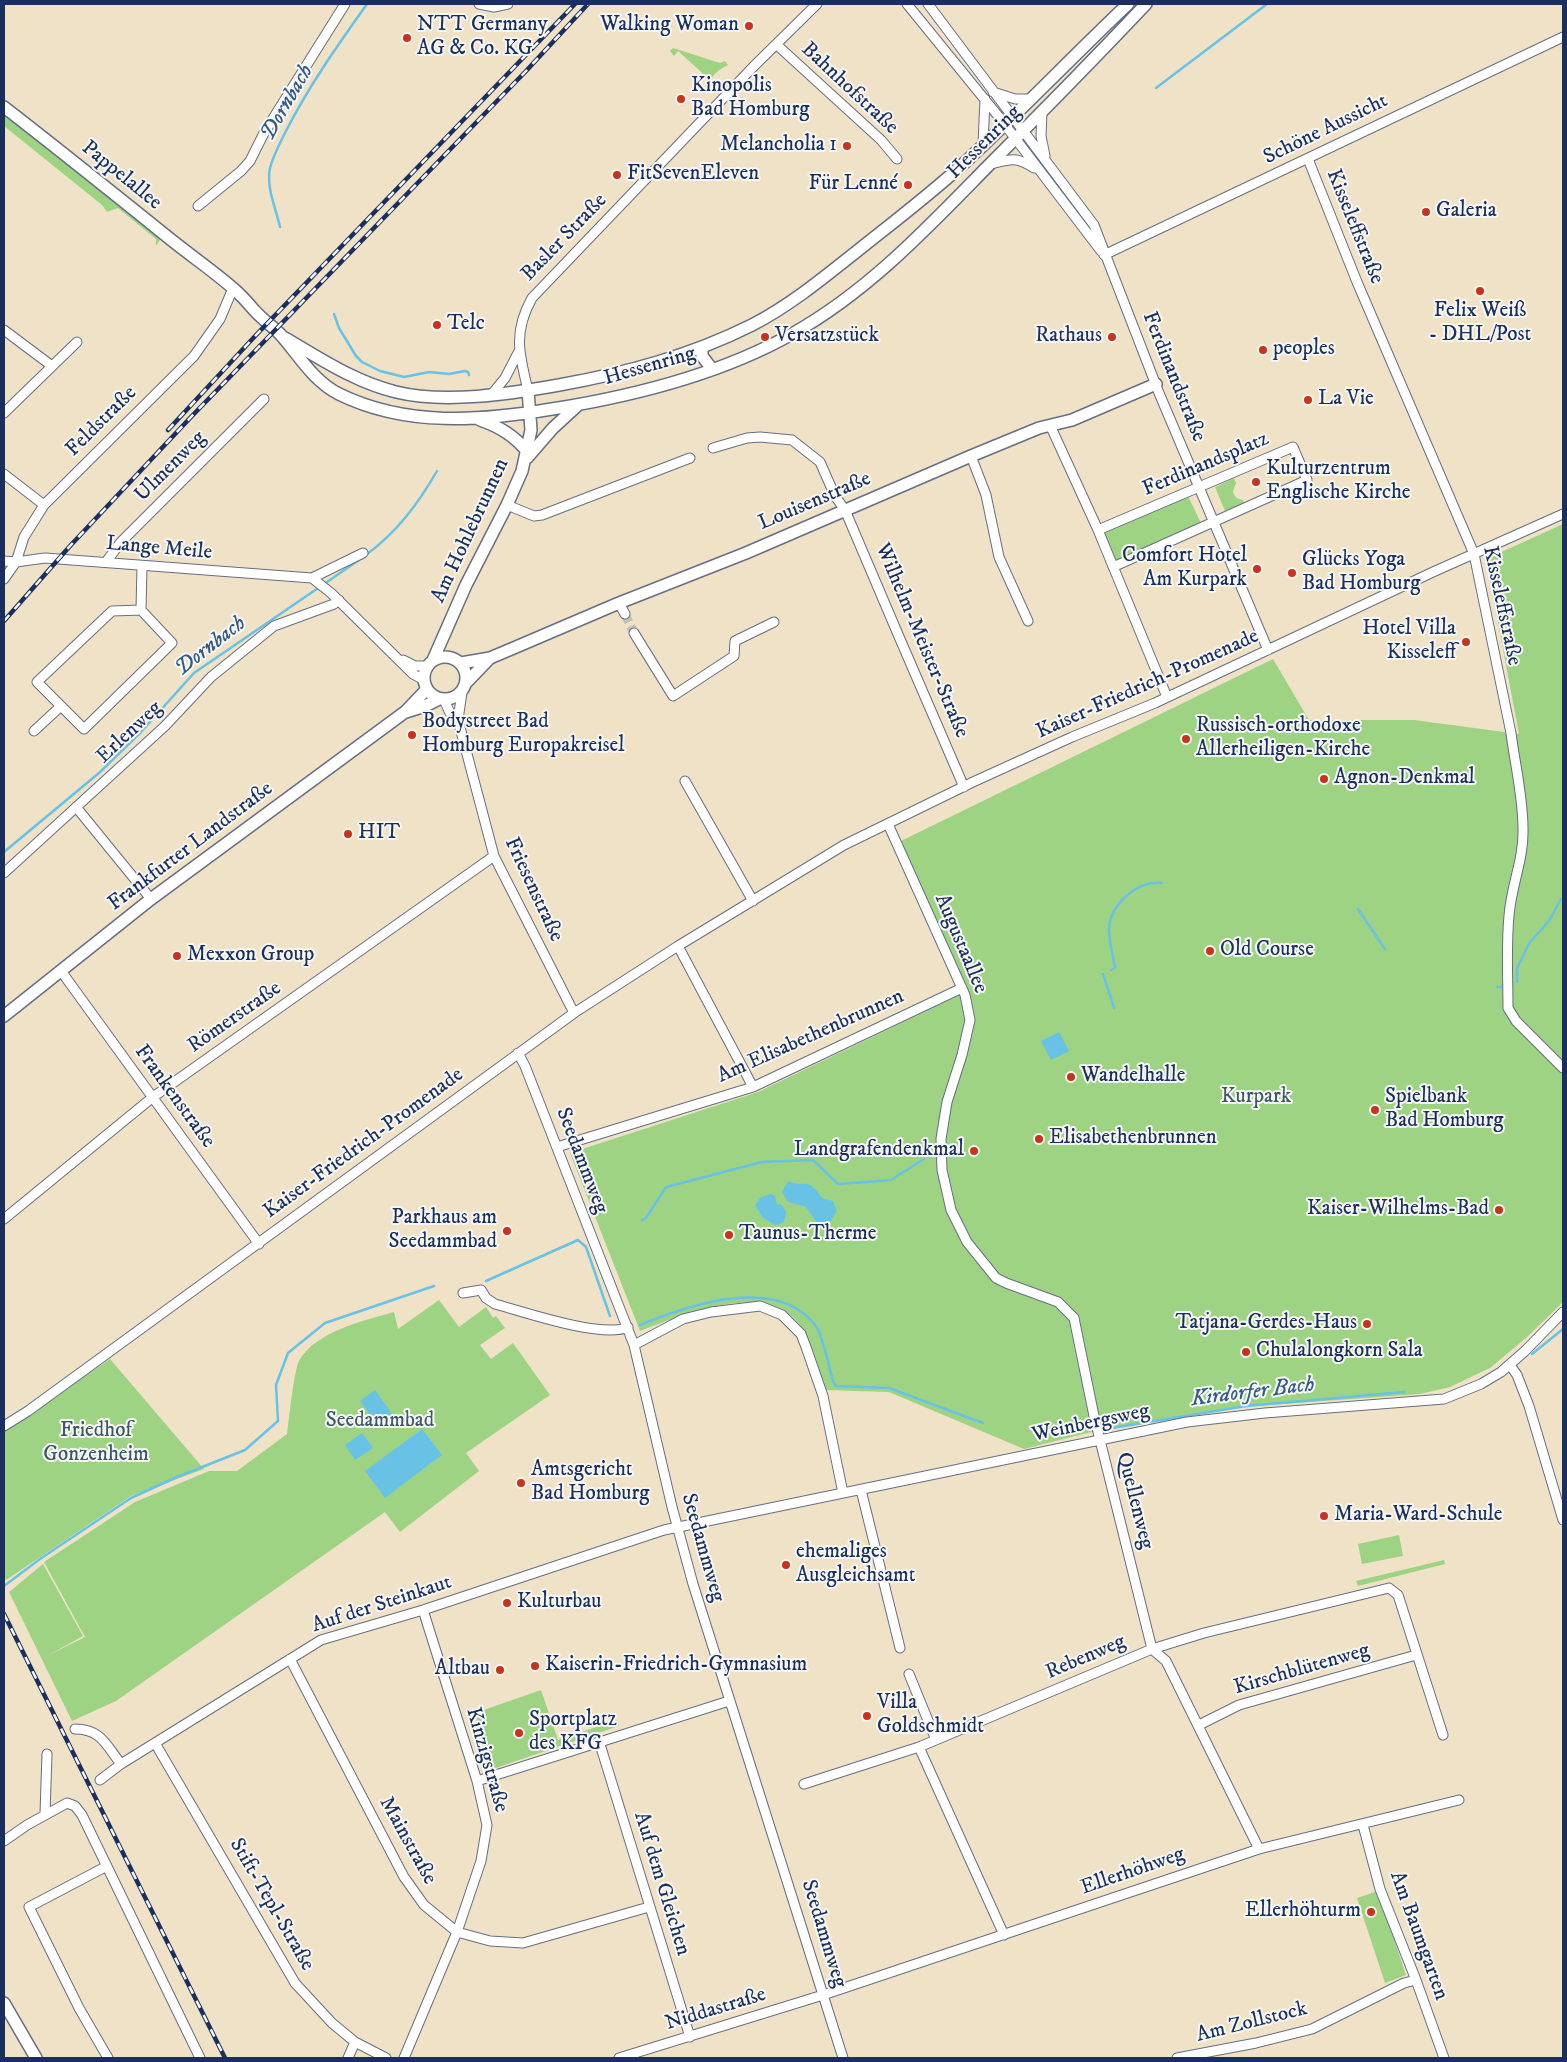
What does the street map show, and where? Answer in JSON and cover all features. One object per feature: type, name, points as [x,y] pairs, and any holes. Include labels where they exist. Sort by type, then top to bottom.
[{"type":"street","points":[[198,206],[241,172],[250,161],[264,133],[345,4]]},
{"type":"street","points":[[479,4],[494,7],[508,4]]},
{"type":"street","name":"Basler Straße","points":[[528,390],[519,350],[519,332],[523,317],[539,288],[753,67],[817,4]]},
{"type":"street","points":[[907,4],[985,99],[1008,120]]},
{"type":"street","points":[[928,4],[993,92],[1039,171],[1104,255]]},
{"type":"street","name":"Hessenring","points":[[282,336],[342,371],[378,387],[432,397],[528,390],[619,374],[702,348],[754,323],[807,289],[944,181],[1128,4]]},
{"type":"street","name":"Hessenring","points":[[282,336],[301,362],[315,376],[340,395],[372,406],[421,417],[443,419],[476,419],[578,405],[645,391],[712,369],[789,335],[852,294],[912,243],[1146,4]]},
{"type":"street","name":"Schöne Aussicht","points":[[1104,255],[1563,37]]},
{"type":"street","name":"Bahnhofstraße","points":[[777,45],[881,140],[897,159]]},
{"type":"street","points":[[993,92],[1015,99],[1030,99]]},
{"type":"street","points":[[983,144],[985,99]]},
{"type":"street","name":"Pappelallee","points":[[4,107],[234,289],[282,336]]},
{"type":"street","points":[[1042,112],[1040,136],[1046,161]]},
{"type":"street","points":[[1019,135],[1046,161],[1094,225],[1104,255]]},
{"type":"street","points":[[990,164],[1014,158],[1022,160],[1039,171]]},
{"type":"street","name":"Kisseleffstraße","points":[[1308,159],[1359,286],[1474,554],[1522,796],[1522,854],[1508,915],[1508,1008],[1516,1020],[1563,1068]]},
{"type":"street","name":"Ferdinandstraße","points":[[1104,255],[1268,650]]},
{"type":"street","name":"Pappelallee","points":[[214,275],[231,293],[254,310]]},
{"type":"street","name":"Feldstraße","points":[[4,579],[16,562],[24,537],[44,505],[202,347],[220,319],[231,293]]},
{"type":"street","points":[[4,330],[52,366]]},
{"type":"street","points":[[4,412],[77,342]]},
{"type":"street","points":[[702,348],[702,356],[712,369]]},
{"type":"street","points":[[492,394],[505,378],[519,350]]},
{"type":"street","name":"Louisenstraße","points":[[460,663],[490,658],[619,603],[746,553],[971,456],[1050,426],[1072,420],[1156,384]]},
{"type":"street","name":"Am Hohlebrunnen","points":[[430,663],[466,585],[516,488],[526,457],[531,430],[528,390]]},
{"type":"street","name":"Ulmenweg","points":[[106,562],[121,542],[264,399]]},
{"type":"street","points":[[476,419],[500,427],[510,433],[526,457],[578,405]]},
{"type":"street","points":[[1050,426],[1114,567],[1167,697]]},
{"type":"street","name":"Wilhelm-Meister-Straße","points":[[713,448],[760,436],[792,440],[820,462],[834,496],[845,510],[964,787]]},
{"type":"street","name":"Ferdinandsplatz","points":[[1098,530],[1293,447],[1307,480],[1114,567]]},
{"type":"street","points":[[971,456],[986,495],[999,557],[1028,622]]},
{"type":"street","points":[[507,505],[534,516],[542,515],[690,458]]},
{"type":"street","points":[[4,474],[44,505]]},
{"type":"street","name":"Kaiser-Friedrich-Promenade","points":[[4,1426],[28,1411],[259,1244],[574,1013],[678,946],[844,845],[1072,737],[1167,697],[1563,514]]},
{"type":"street","points":[[363,553],[314,579],[339,600],[396,657],[413,674],[425,685],[432,695],[442,699],[450,699],[464,687],[465,669],[460,663],[447,656],[430,663],[415,666],[396,657]]},
{"type":"street","name":"Lange Meile","points":[[4,561],[16,562],[45,558],[314,579]]},
{"type":"street","points":[[141,610],[112,612],[37,682],[84,729],[172,643],[141,610],[142,566]]},
{"type":"street","name":"Erlenweg","points":[[4,873],[165,726],[211,677],[274,626],[334,604],[339,600]]},
{"type":"street","points":[[619,603],[625,614]]},
{"type":"street","points":[[634,633],[673,696],[734,656],[734,641],[774,622]]},
{"type":"street","name":"Am Hohlebrunnen","points":[[447,656],[448,627]]},
{"type":"street","name":"Louisenstraße","points":[[464,687],[490,658]]},
{"type":"street","points":[[425,685],[430,663]]},
{"type":"street","name":"Frankfurter Landstraße","points":[[4,1016],[151,899],[405,712],[425,685]]},
{"type":"street","name":"Friesenstraße","points":[[464,687],[458,720],[494,856],[574,1013]]},
{"type":"street","name":"Frankfurter Landstraße","points":[[405,712],[442,699]]},
{"type":"street","name":"Friesenstraße","points":[[442,699],[450,712],[458,720]]},
{"type":"street","points":[[34,731],[61,706]]},
{"type":"street","points":[[685,781],[753,901]]},
{"type":"street","points":[[76,807],[151,899]]},
{"type":"street","name":"Augustaallee","points":[[888,824],[965,995],[970,1020],[962,1055],[947,1102],[941,1139]]},
{"type":"street","name":"Römerstraße","points":[[4,1219],[152,1097],[494,856]]},
{"type":"street","points":[[678,946],[753,1087]]},
{"type":"street","name":"Frankenstraße","points":[[61,971],[259,1244]]},
{"type":"street","name":"Am Elisabethenbrunnen","points":[[557,1147],[753,1087],[962,988]]},
{"type":"street","name":"Seedammweg","points":[[518,1053],[526,1066],[634,1345],[676,1526],[729,1701],[843,2058]]},
{"type":"street","name":"Quellenweg","points":[[941,1139],[942,1170],[951,1210],[967,1242],[996,1278],[1058,1302],[1074,1318],[1094,1416],[1152,1649],[1166,1661],[1260,1849]]},
{"type":"street","points":[[463,1293],[481,1290],[486,1298],[495,1304],[576,1325],[620,1331],[628,1327]]},
{"type":"street","points":[[634,1345],[683,1319],[710,1312],[760,1306],[782,1315],[801,1334],[809,1355],[823,1396],[843,1493]]},
{"type":"street","name":"Weinbergsweg","points":[[676,1526],[861,1490],[1187,1422],[1256,1414],[1444,1399],[1481,1384],[1510,1365],[1563,1312]]},
{"type":"street","points":[[1510,1365],[1517,1375],[1529,1406],[1563,1520]]},
{"type":"street","points":[[861,1490],[900,1648]]},
{"type":"street","name":"Auf der Steinkaut","points":[[100,1780],[121,1764],[321,1640],[423,1610],[676,1526]]},
{"type":"street","name":"Rebenweg","points":[[804,1784],[919,1747],[1152,1649],[1204,1633],[1389,1588],[1398,1595],[1416,1655]]},
{"type":"street","name":"Kinzigstraße","points":[[404,2058],[457,1932],[481,1861],[487,1825],[477,1781],[423,1610]]},
{"type":"street","points":[[1416,1655],[1443,1735]]},
{"type":"street","name":"Kirschblütenweg","points":[[1199,1724],[1239,1705],[1416,1655]]},
{"type":"street","name":"Mainstraße","points":[[290,1660],[404,1877],[424,1906],[457,1932],[490,1941],[524,1943],[649,1907]]},
{"type":"street","points":[[909,1674],[936,1740]]},
{"type":"street","points":[[477,1781],[729,1701]]},
{"type":"street","points":[[74,1729],[87,1729],[99,1735],[121,1764]]},
{"type":"street","name":"Auf dem Gleichen","points":[[599,1742],[690,2037]]},
{"type":"street","name":"Stift-Tepl-Straße","points":[[155,1743],[295,1983],[332,2022],[355,2042],[386,2058]]},
{"type":"street","points":[[919,1747],[1004,1935]]},
{"type":"street","points":[[45,1814],[47,1754]]},
{"type":"street","name":"Ellerhöhweg","points":[[823,1995],[1260,1849],[1459,1800]]},
{"type":"street","points":[[4,1841],[45,1814],[66,1803],[75,1806],[82,1815],[200,2058]]},
{"type":"street","name":"Am Baumgarten","points":[[1363,1825],[1380,1889],[1444,2058]]},
{"type":"street","points":[[107,1866],[30,1907],[79,2008],[108,2058]]},
{"type":"street","name":"Am Zollstock","points":[[1177,2058],[1256,2043],[1312,2029],[1404,1983],[1416,1980]]},
{"type":"street","name":"Niddastraße","points":[[619,2058],[823,1995]]},
{"type":"street","points":[[4,2004],[36,2058]]},
{"type":"street","points":[[348,2058],[355,2042]]},
{"type":"green space","points":[[673,48],[720,63],[725,61],[728,65],[717,72],[710,83],[706,84],[709,79],[678,51],[674,56],[670,51]]},
{"type":"green space","points":[[4,114],[161,238],[156,246],[156,239],[118,208],[107,212],[102,205],[4,126]]},
{"type":"green space","points":[[1234,478],[1236,483],[1233,493],[1236,497],[1243,500],[1244,504],[1225,511],[1215,487]]},
{"type":"green space","points":[[1188,496],[1201,523],[1116,560],[1103,532]]},
{"type":"green space","name":"Kurpark","points":[[1563,524],[1563,1302],[1526,1338],[1490,1368],[1450,1387],[1420,1394],[1243,1407],[1103,1429],[1024,1449],[889,1392],[826,1390],[805,1333],[791,1316],[772,1306],[751,1303],[727,1304],[680,1316],[640,1331],[570,1153],[758,1092],[968,991],[901,841],[1273,659],[1309,720],[1414,720],[1519,734],[1486,559]]},
{"type":"green space","name":"Seedammbad","points":[[439,1300],[459,1327],[486,1307],[493,1318],[496,1316],[505,1328],[480,1345],[491,1359],[513,1343],[550,1395],[466,1453],[479,1471],[400,1532],[385,1512],[116,1701],[72,1721],[9,1592],[43,1564],[83,1636],[47,1656],[85,1637],[44,1562],[135,1502],[209,1471],[237,1471],[287,1434],[297,1366],[307,1351],[317,1342],[341,1329],[394,1312],[398,1329]]},
{"type":"green space","name":"Friedhof Gonzenheim","points":[[110,1359],[204,1469],[131,1496],[6,1580],[4,1576],[4,1431]]},
{"type":"green space","points":[[1399,1535],[1403,1556],[1362,1564],[1358,1544]]},
{"type":"green space","points":[[1444,1560],[1445,1564],[1358,1586],[1356,1581]]},
{"type":"green space","name":"Sportplatz des KFG","points":[[541,1690],[558,1740],[617,1720],[619,1726],[487,1771],[483,1762],[491,1759],[475,1713]]},
{"type":"green space","points":[[1378,1891],[1406,1975],[1385,1983],[1357,1898]]},
{"type":"water","points":[[1059,1032],[1069,1051],[1051,1060],[1041,1041]]},
{"type":"water","points":[[788,1181],[809,1185],[822,1198],[833,1201],[837,1211],[829,1223],[817,1223],[806,1207],[788,1202],[782,1192]]},
{"type":"water","points":[[771,1194],[775,1196],[777,1205],[783,1206],[786,1211],[783,1223],[775,1225],[762,1217],[755,1205],[761,1197]]},
{"type":"water","points":[[375,1390],[395,1418],[380,1429],[360,1401]]},
{"type":"water","points":[[422,1429],[442,1455],[385,1498],[365,1471]]},
{"type":"water","points":[[362,1433],[373,1448],[355,1460],[345,1445]]},
{"type":"waterway","name":"Dornbach","points":[[280,227],[269,183],[273,159],[313,83],[367,4]]},
{"type":"waterway","points":[[1156,88],[1267,4]]},
{"type":"waterway","name":"Dornbach","points":[[334,314],[339,328],[356,356],[362,362],[380,371],[404,377],[429,372],[449,374],[465,371],[469,375]]},
{"type":"waterway","name":"Dornbach","points":[[366,555],[388,537],[406,517],[437,471]]},
{"type":"waterway","name":"Dornbach","points":[[4,852],[99,773],[140,733],[194,673],[362,558]]},
{"type":"waterway","name":"Kirdorfer Bach","points":[[1111,970],[1115,968],[1109,929],[1114,911],[1135,890],[1144,885],[1162,883]]},
{"type":"waterway","points":[[1517,982],[1517,968],[1530,942],[1549,921],[1561,899]]},
{"type":"waterway","name":"Kirdorfer Bach","points":[[1358,909],[1385,949]]},
{"type":"waterway","name":"Kirdorfer Bach","points":[[1103,974],[1114,1008]]},
{"type":"waterway","points":[[1497,987],[1504,987]]},
{"type":"waterway","name":"Kirdorfer Bach","points":[[642,1220],[646,1218],[666,1187],[762,1162],[813,1160],[838,1184],[891,1180],[924,1159]]},
{"type":"waterway","name":"Kirdorfer Bach","points":[[486,1281],[578,1240],[586,1247],[610,1316]]},
{"type":"waterway","name":"Kirdorfer Bach","points":[[4,1586],[40,1559],[131,1498],[177,1477],[245,1450],[278,1421],[276,1385],[288,1353],[325,1323],[434,1286]]},
{"type":"waterway","name":"Kirdorfer Bach","points":[[640,1325],[683,1309],[732,1298],[756,1298],[779,1301],[799,1310],[816,1326],[836,1386],[889,1388],[983,1423]]},
{"type":"waterway","name":"Kirdorfer Bach","points":[[1532,1354],[1563,1329]]},
{"type":"waterway","name":"Kirdorfer Bach","points":[[1106,1429],[1246,1406],[1404,1392]]},
{"type":"tunnel","points":[[625,614],[634,633]]},
{"type":"railway","points":[[168,430],[257,334],[575,4]]},
{"type":"railway","points":[[4,621],[70,546],[191,417],[527,70],[588,4]]},
{"type":"railway","points":[[4,1614],[225,2058]]},
{"type":"place","name":"Walking Woman","points":[[749,26]]},
{"type":"place","name":"NTT Germany AG & Co. KG","points":[[407,38]]},
{"type":"place","name":"Kinopolis Bad Homburg","points":[[681,99]]},
{"type":"place","name":"Melancholia 1","points":[[847,146]]},
{"type":"place","name":"FitSevenEleven","points":[[617,175]]},
{"type":"place","name":"Für Lenné","points":[[908,185]]},
{"type":"place","name":"Galeria","points":[[1426,212]]},
{"type":"place","name":"Felix Weiß - DHL/Post","points":[[1480,291]]},
{"type":"place","name":"Telc","points":[[437,325]]},
{"type":"place","name":"Versatzstück","points":[[765,337]]},
{"type":"place","name":"Rathaus","points":[[1112,337]]},
{"type":"place","name":"peoples","points":[[1263,350]]},
{"type":"place","name":"La Vie","points":[[1308,400]]},
{"type":"place","name":"Kulturzentrum Englische Kirche","points":[[1256,482]]},
{"type":"place","name":"Comfort Hotel Am Kurpark","points":[[1257,569]]},
{"type":"place","name":"Glücks Yoga Bad Homburg","points":[[1292,573]]},
{"type":"place","name":"Hotel Villa Kisseleff","points":[[1466,642]]},
{"type":"place","name":"Bodystreet Bad Homburg Europakreisel","points":[[412,735]]},
{"type":"place","name":"Russisch-orthodoxe Allerheiligen-Kirche","points":[[1186,739]]},
{"type":"place","name":"Agnon-Denkmal","points":[[1324,779]]},
{"type":"place","name":"HIT","points":[[348,834]]},
{"type":"place","name":"Old Course","points":[[1210,951]]},
{"type":"place","name":"Mexxon Group","points":[[177,956]]},
{"type":"place","name":"Wandelhalle","points":[[1071,1077]]},
{"type":"place","name":"Spielbank Bad Homburg","points":[[1375,1110]]},
{"type":"place","name":"Elisabethenbrunnen","points":[[1039,1139]]},
{"type":"place","name":"Landgrafendenkmal","points":[[974,1151]]},
{"type":"place","name":"Kaiser-Wilhelms-Bad","points":[[1499,1210]]},
{"type":"place","name":"Parkhaus am Seedammbad","points":[[507,1231]]},
{"type":"place","name":"Taunus-Therme","points":[[729,1235]]},
{"type":"place","name":"Tatjana-Gerdes-Haus","points":[[1367,1324]]},
{"type":"place","name":"Chulalongkorn Sala","points":[[1246,1352]]},
{"type":"place","name":"Amtsgericht Bad Homburg","points":[[521,1483]]},
{"type":"place","name":"Maria-Ward-Schule","points":[[1324,1516]]},
{"type":"place","name":"ehemaliges Ausgleichsamt","points":[[786,1565]]},
{"type":"place","name":"Kulturbau","points":[[507,1603]]},
{"type":"place","name":"Kaiserin-Friedrich-Gymnasium","points":[[535,1666]]},
{"type":"place","name":"Altbau","points":[[500,1670]]},
{"type":"place","name":"Villa Goldschmidt","points":[[867,1716]]},
{"type":"place","name":"Sportplatz des KFG","points":[[519,1733]]},
{"type":"place","name":"Ellerhöhturm","points":[[1371,1912]]}]
